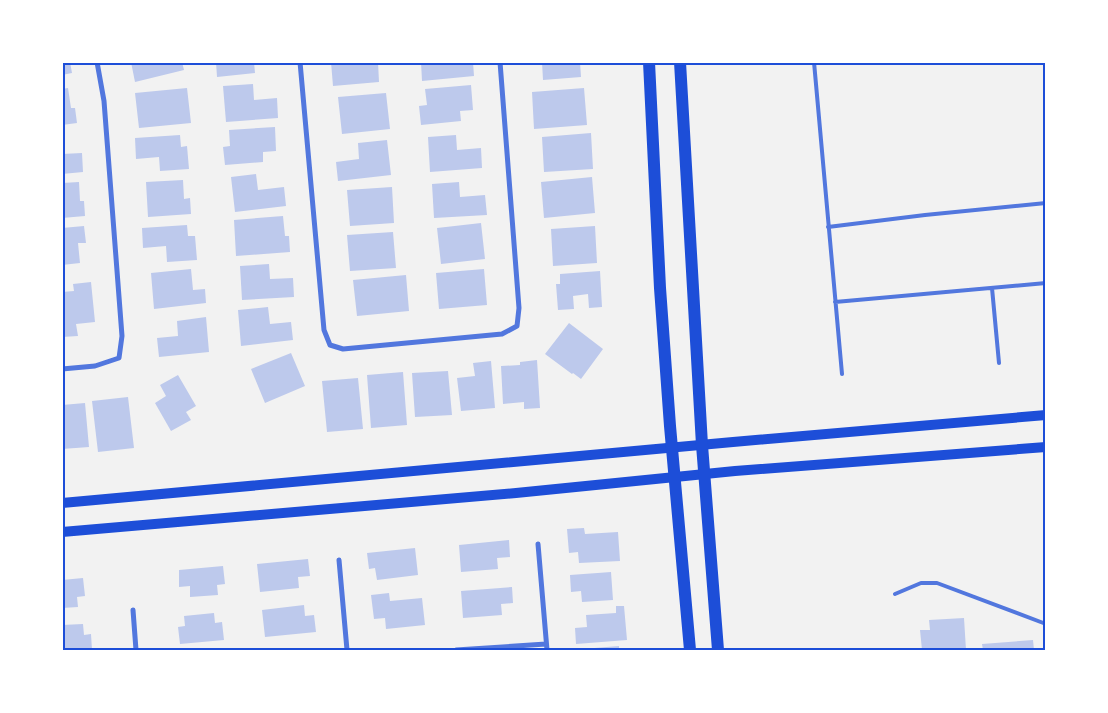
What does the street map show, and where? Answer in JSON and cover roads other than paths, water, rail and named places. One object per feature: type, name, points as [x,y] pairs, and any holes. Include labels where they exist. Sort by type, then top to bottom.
[{"type":"main road","points":[[648,62],[660,288],[690,650]]},
{"type":"main road","points":[[680,62],[702,445],[718,650]]},
{"type":"main road","points":[[62,503],[1046,415]]},
{"type":"main road","points":[[62,532],[516,493],[704,474],[1046,447]]},
{"type":"street","points":[[62,369],[95,366],[119,358],[122,336],[104,101],[97,62]]},
{"type":"street","points":[[300,62],[324,330],[330,345],[343,349],[502,334],[518,326],[519,308],[500,62]]},
{"type":"street","points":[[538,544],[547,650]]},
{"type":"street","points":[[339,560],[347,650]]},
{"type":"street","points":[[133,610],[136,650]]},
{"type":"street","points":[[456,650],[546,644]]},
{"type":"lane","points":[[814,62],[842,374]]},
{"type":"lane","points":[[828,226],[1046,203]]},
{"type":"lane","points":[[835,302],[1046,283]]},
{"type":"lane","points":[[992,288],[999,363]]},
{"type":"lane","points":[[895,594],[921,583],[937,583],[1046,624]]}]
